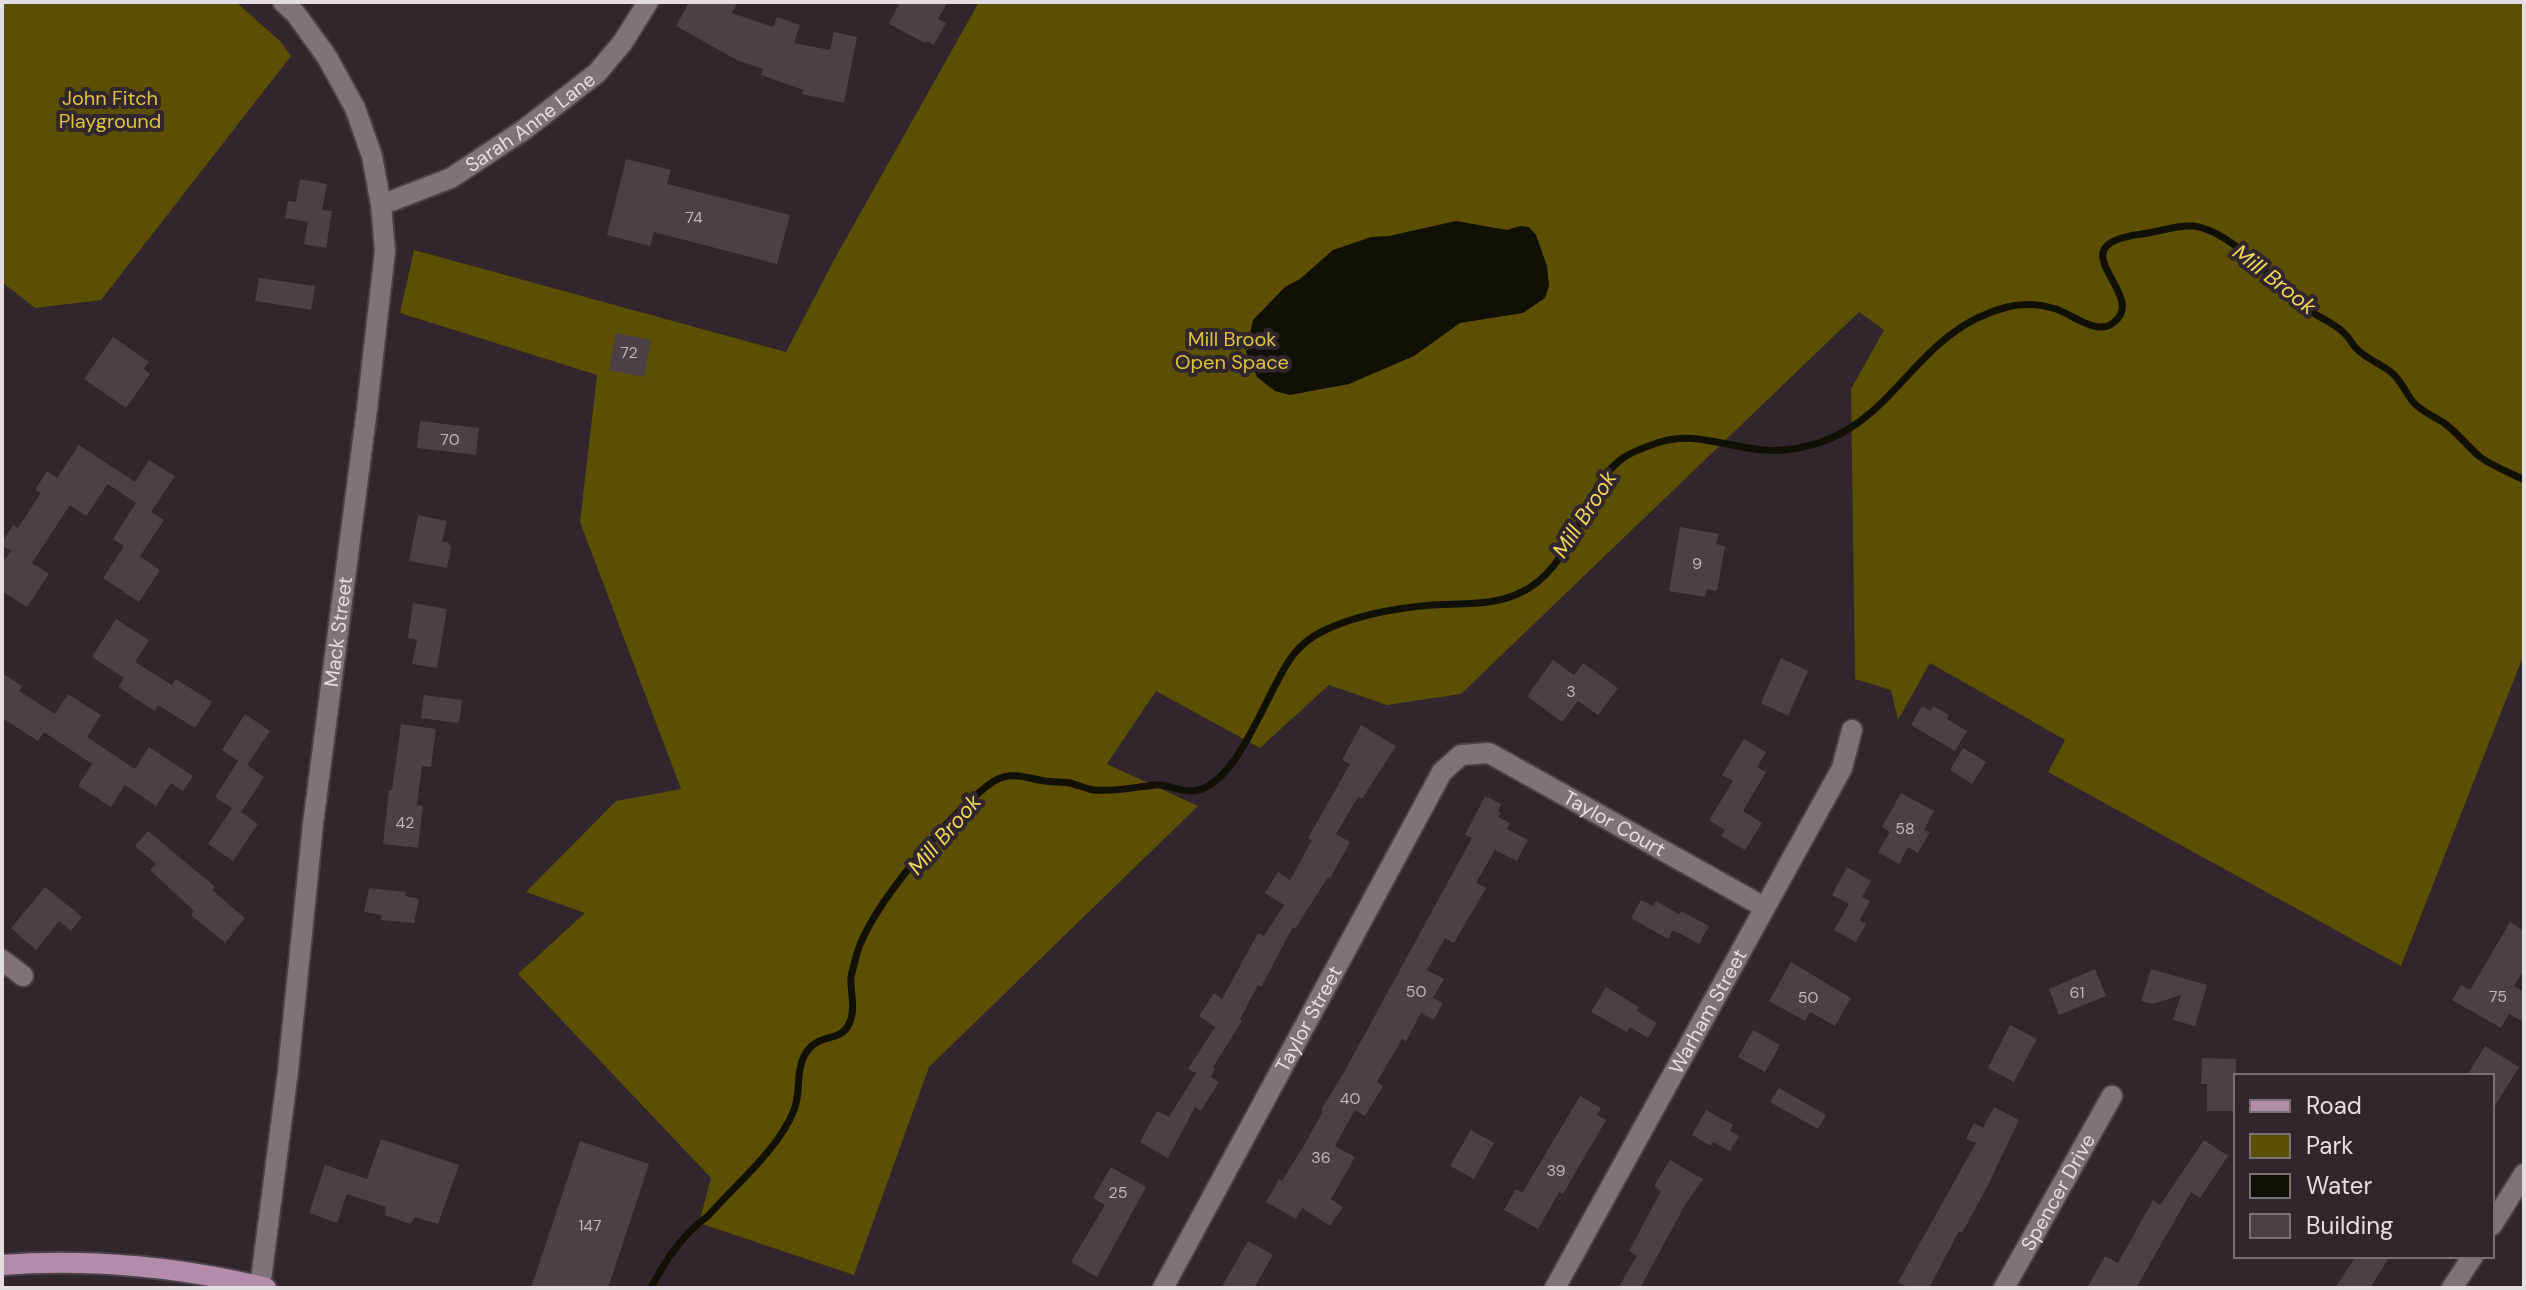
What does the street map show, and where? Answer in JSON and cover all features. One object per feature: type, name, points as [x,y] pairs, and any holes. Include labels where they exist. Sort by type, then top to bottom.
[{"type":"main road","points":[[2,1265],[37,1262],[142,1266],[263,1287]]},
{"type":"street","name":"Mack Street","points":[[263,1287],[315,809],[385,251],[372,156],[355,108],[327,57],[296,14],[283,2]]},
{"type":"street","name":"Sarah Anne Lane","points":[[381,205],[451,178],[525,129],[597,73],[623,42],[648,2]]},
{"type":"street","name":"Warham Street","points":[[1555,1288],[1842,768],[1852,730]]},
{"type":"street","name":"Taylor Court","points":[[1461,755],[1489,753],[1764,907]]},
{"type":"street","name":"Taylor Street","points":[[1163,1288],[1442,772],[1461,755]]},
{"type":"street","points":[[2,960],[23,976]]},
{"type":"street","name":"Spencer Drive","points":[[2004,1288],[2112,1096]]},
{"type":"street","points":[[2494,1222],[2524,1174]]},
{"type":"street","points":[[2452,1288],[2472,1258]]},
{"type":"green space","name":"John Fitch Playground","points":[[2,2],[236,2],[280,41],[291,56],[101,300],[35,308],[2,282]]},
{"type":"green space","name":"Mill Brook Open Space","points":[[979,2],[2524,2],[2524,654],[2401,966],[2048,772],[2065,740],[1930,663],[1898,720],[1891,690],[1855,679],[1851,389],[1884,330],[1859,312],[1461,694],[1387,705],[1329,685],[1260,748],[1156,691],[1107,764],[1198,806],[929,1067],[854,1275],[699,1223],[711,1178],[518,974],[585,913],[526,892],[616,801],[681,789],[580,522],[597,375],[400,313],[414,250],[786,352],[835,258]]},
{"type":"water","points":[[1456,221],[1507,230],[1529,227],[1536,235],[1547,266],[1549,286],[1545,298],[1523,313],[1460,323],[1414,356],[1349,384],[1290,395],[1275,391],[1257,377],[1246,352],[1253,320],[1285,287],[1300,279],[1333,250],[1371,237]]},
{"type":"building","points":[[689,2],[738,2],[732,13],[773,27],[777,17],[800,25],[794,43],[830,50],[834,32],[857,37],[844,103],[802,94],[803,90],[761,75],[763,69],[737,60],[676,26]]},
{"type":"building","points":[[900,2],[948,2],[938,19],[946,23],[934,45],[889,24]]},
{"type":"building","points":[[626,159],[671,170],[667,184],[790,215],[777,264],[654,232],[650,246],[607,235]]},
{"type":"building","points":[[300,179],[327,184],[322,210],[332,211],[326,248],[304,244],[308,222],[285,218],[288,201],[296,202]]},
{"type":"building","points":[[259,278],[315,286],[311,310],[255,301]]},
{"type":"building","points":[[616,333],[651,340],[644,377],[609,370]]},
{"type":"building","points":[[113,337],[149,362],[144,369],[150,374],[126,408],[84,379]]},
{"type":"building","points":[[420,421],[479,428],[476,455],[417,448]]},
{"type":"building","points":[[79,445],[135,482],[149,460],[175,476],[151,512],[164,520],[140,556],[160,570],[139,602],[103,578],[124,546],[113,539],[136,503],[108,484],[86,516],[70,505],[32,563],[49,574],[27,607],[2,591],[2,564],[11,551],[2,542],[13,525],[18,528],[41,493],[35,490],[47,471],[57,478]]},
{"type":"building","points":[[418,515],[447,521],[442,542],[449,543],[451,548],[447,568],[409,561]]},
{"type":"building","points":[[1680,527],[1719,534],[1716,544],[1725,546],[1717,591],[1707,589],[1705,597],[1669,591]]},
{"type":"building","points":[[413,603],[447,609],[437,668],[412,664],[417,640],[408,638]]},
{"type":"building","points":[[116,619],[149,640],[135,662],[172,685],[176,679],[212,702],[195,728],[158,705],[155,711],[118,687],[124,678],[92,657]]},
{"type":"building","points":[[1781,658],[1808,671],[1788,716],[1761,703]]},
{"type":"building","points":[[1553,660],[1574,675],[1583,663],[1618,688],[1598,715],[1578,701],[1562,722],[1527,696]]},
{"type":"building","points":[[2,673],[22,686],[19,691],[55,714],[68,694],[101,715],[87,737],[135,769],[149,747],[193,776],[183,791],[171,783],[156,806],[125,785],[111,807],[78,786],[92,764],[44,732],[38,741],[2,718]]},
{"type":"building","points":[[424,695],[462,700],[459,723],[421,718]]},
{"type":"building","points":[[1922,706],[1931,711],[1933,706],[1967,731],[1955,751],[1911,725]]},
{"type":"building","points":[[245,714],[270,731],[247,765],[264,777],[241,812],[258,824],[233,861],[208,844],[232,808],[215,797],[238,761],[222,750]]},
{"type":"building","points":[[401,724],[436,729],[431,767],[422,766],[417,805],[423,806],[418,848],[383,844]]},
{"type":"building","points":[[1361,725],[1396,746],[1362,799],[1358,797],[1336,834],[1350,842],[1330,879],[1328,877],[1295,929],[1293,927],[1261,987],[1258,985],[1240,1019],[1242,1021],[1213,1067],[1211,1077],[1219,1082],[1201,1111],[1195,1107],[1168,1158],[1140,1142],[1157,1111],[1169,1117],[1196,1073],[1188,1069],[1215,1027],[1199,1016],[1214,993],[1222,999],[1258,933],[1264,936],[1284,905],[1265,893],[1278,872],[1290,880],[1312,840],[1308,838],[1350,764],[1342,760]]},
{"type":"building","points":[[1744,739],[1766,752],[1757,767],[1766,772],[1743,811],[1762,823],[1745,850],[1721,836],[1725,830],[1709,820],[1733,781],[1722,775]]},
{"type":"building","points":[[1963,748],[1986,762],[1972,784],[1950,770]]},
{"type":"building","points":[[1901,793],[1934,811],[1924,830],[1930,832],[1918,853],[1908,847],[1899,864],[1878,852],[1890,832],[1882,827]]},
{"type":"building","points":[[1485,796],[1501,804],[1498,817],[1510,823],[1507,829],[1528,840],[1517,861],[1495,850],[1476,883],[1486,888],[1454,943],[1445,938],[1427,970],[1444,979],[1433,998],[1443,1003],[1434,1020],[1421,1013],[1406,1041],[1402,1039],[1377,1082],[1383,1086],[1365,1116],[1355,1110],[1335,1146],[1355,1157],[1331,1199],[1343,1207],[1330,1226],[1302,1208],[1296,1219],[1266,1202],[1306,1142],[1472,838],[1465,835]]},
{"type":"building","points":[[148,831],[215,887],[212,890],[245,918],[225,943],[191,915],[194,911],[150,870],[156,864],[135,846]]},
{"type":"building","points":[[1847,867],[1871,881],[1862,897],[1870,901],[1860,920],[1866,924],[1856,942],[1834,930],[1849,904],[1832,895]]},
{"type":"building","points":[[45,887],[82,917],[71,931],[59,921],[36,950],[11,928]]},
{"type":"building","points":[[369,888],[406,892],[405,896],[419,899],[414,923],[381,920],[382,915],[364,912]]},
{"type":"building","points":[[1641,900],[1653,906],[1656,901],[1709,926],[1699,944],[1673,930],[1668,939],[1631,918]]},
{"type":"building","points":[[2510,922],[2524,931],[2524,969],[2514,986],[2524,992],[2524,1022],[2509,1014],[2501,1028],[2452,1000],[2461,985],[2470,990]]},
{"type":"building","points":[[1791,962],[1851,998],[1835,1026],[1810,1012],[1805,1021],[1769,1001]]},
{"type":"building","points":[[2095,969],[2106,996],[2059,1015],[2049,989]]},
{"type":"building","points":[[2151,969],[2207,985],[2195,1026],[2173,1020],[2181,995],[2153,1004],[2141,1001]]},
{"type":"building","points":[[1606,987],[1639,1007],[1637,1011],[1657,1023],[1648,1038],[1630,1027],[1627,1032],[1591,1012]]},
{"type":"building","points":[[2010,1025],[2037,1039],[2014,1082],[1988,1068]]},
{"type":"building","points":[[1753,1030],[1780,1045],[1765,1072],[1738,1057]]},
{"type":"building","points":[[2485,1046],[2519,1067],[2494,1108],[2494,1074],[2468,1074]]},
{"type":"building","points":[[2202,1058],[2236,1059],[2234,1111],[2207,1111],[2207,1084],[2201,1084]]},
{"type":"building","points":[[1779,1088],[1826,1115],[1818,1129],[1770,1102]]},
{"type":"building","points":[[1580,1096],[1601,1108],[1597,1115],[1606,1120],[1563,1194],[1559,1192],[1538,1229],[1504,1210],[1516,1189],[1522,1193]]},
{"type":"building","points":[[1994,1107],[2019,1120],[1986,1189],[1962,1233],[1959,1231],[1929,1288],[1909,1288],[1898,1282],[1976,1143],[1966,1139],[1974,1123],[1983,1128]]},
{"type":"building","points":[[1706,1110],[1733,1125],[1730,1131],[1739,1136],[1730,1151],[1713,1142],[1711,1146],[1692,1135]]},
{"type":"building","points":[[1471,1130],[1494,1143],[1474,1179],[1450,1166]]},
{"type":"building","points":[[381,1139],[459,1165],[438,1224],[415,1217],[410,1224],[385,1215],[386,1207],[347,1194],[337,1223],[309,1213],[325,1165],[367,1179]]},
{"type":"building","points":[[2204,1140],[2228,1156],[2200,1198],[2191,1192],[2136,1288],[2087,1288],[2105,1256],[2118,1263],[2153,1200],[2160,1205]]},
{"type":"building","points":[[580,1141],[649,1164],[608,1288],[531,1288]]},
{"type":"building","points":[[1670,1160],[1703,1179],[1685,1205],[1640,1288],[1618,1288],[1637,1256],[1629,1251],[1661,1191],[1654,1186]]},
{"type":"building","points":[[1111,1167],[1146,1187],[1097,1277],[1071,1262],[1105,1205],[1093,1198]]},
{"type":"building","points":[[1248,1241],[1273,1255],[1254,1288],[1221,1288]]},
{"type":"building","points":[[2355,1258],[2389,1258],[2370,1288],[2335,1288]]},
{"type":"waterway","name":"Mill Brook","points":[[651,1288],[682,1240],[778,1139],[794,1110],[800,1072],[808,1050],[818,1042],[840,1034],[851,1020],[853,968],[865,933],[878,911],[932,840],[987,786],[1008,776],[1102,790],[1161,785],[1193,791],[1209,785],[1225,772],[1238,754],[1294,654],[1319,633],[1376,613],[1418,606],[1494,601],[1529,588],[1546,575],[1559,559],[1610,470],[1640,449],[1682,438],[1764,450],[1802,447],[1829,439],[1854,426],[1875,409],[1953,333],[1978,318],[2007,307],[2044,306],[2092,326],[2107,326],[2122,312],[2121,299],[2103,260],[2105,249],[2116,240],[2186,226],[2207,229],[2223,237],[2312,312],[2340,329],[2363,354],[2391,372],[2423,411],[2449,427],[2480,457],[2524,480]]}]
